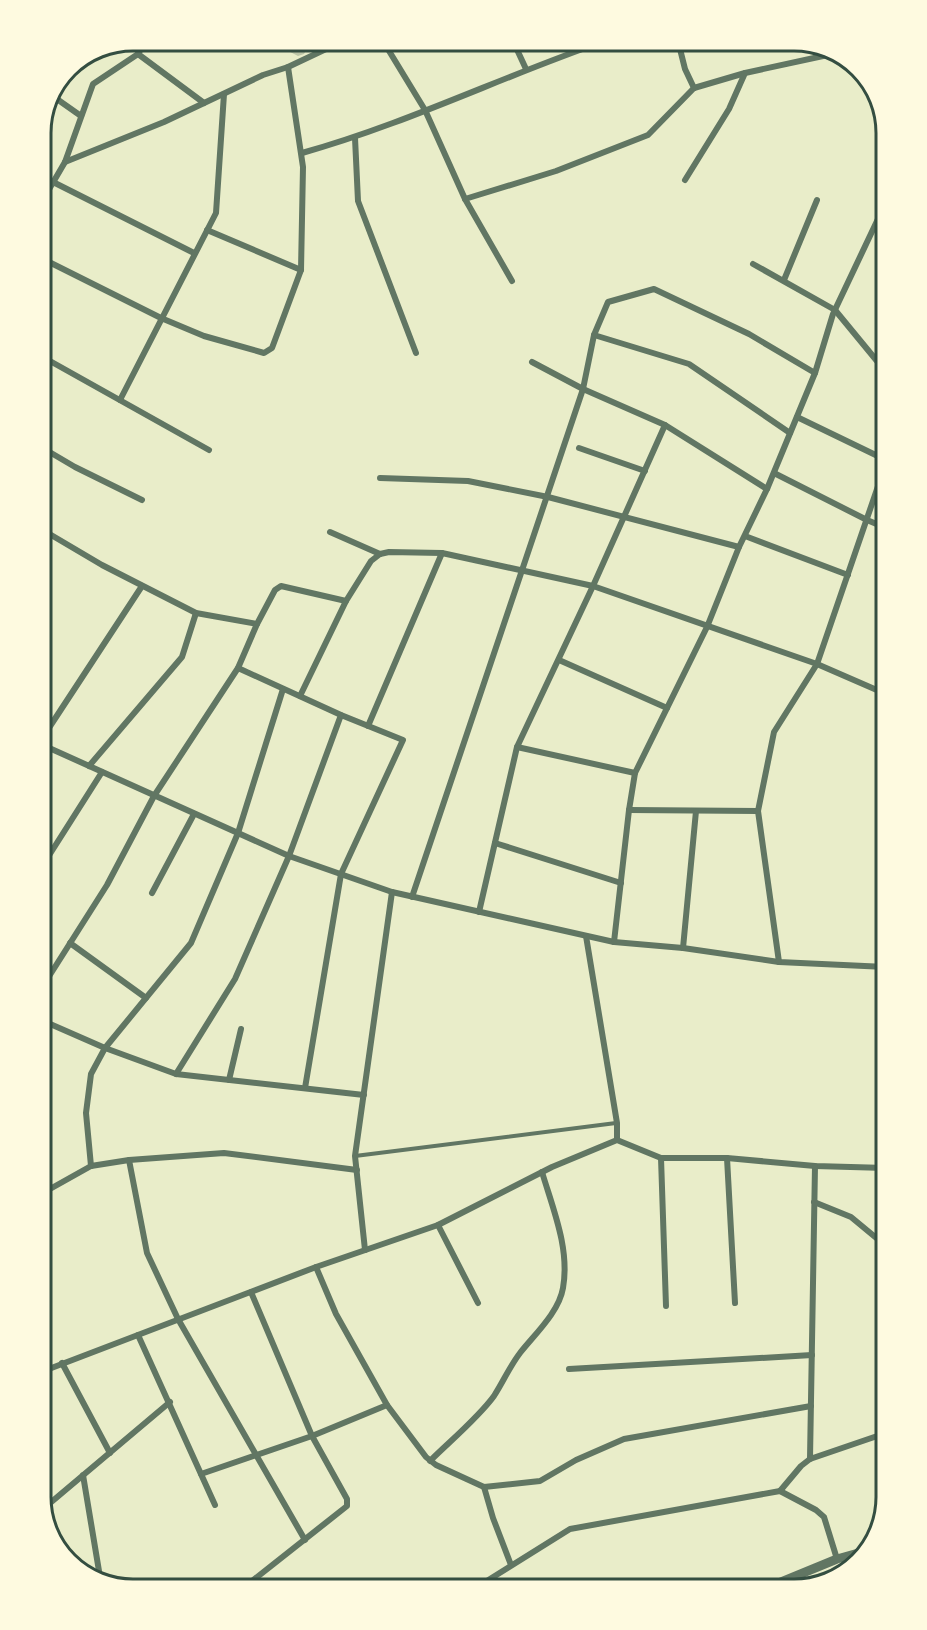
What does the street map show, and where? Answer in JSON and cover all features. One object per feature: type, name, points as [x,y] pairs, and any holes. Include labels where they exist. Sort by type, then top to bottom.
[{"type":"street","points":[[51,186],[65,162],[93,84],[140,51]]},
{"type":"street","points":[[65,162],[164,122],[263,75],[288,67],[321,51]]},
{"type":"street","points":[[389,51],[425,110],[465,199],[512,281]]},
{"type":"street","points":[[518,51],[526,69]]},
{"type":"street","points":[[302,153],[355,138],[577,51]]},
{"type":"street","points":[[680,51],[685,69],[694,87]]},
{"type":"street","points":[[138,54],[204,103]]},
{"type":"street","points":[[465,199],[556,171],[648,135],[694,87],[822,56]]},
{"type":"street","points":[[51,263],[161,318],[204,336],[264,353],[272,348],[302,270],[302,153],[288,67]]},
{"type":"street","points":[[685,180],[729,109],[745,73]]},
{"type":"street","points":[[120,400],[216,213],[224,94]]},
{"type":"street","points":[[58,101],[81,116]]},
{"type":"street","points":[[355,138],[358,201],[416,353]]},
{"type":"street","points":[[53,182],[194,253]]},
{"type":"street","points":[[784,280],[817,200]]},
{"type":"street","points":[[614,942],[635,773],[707,627],[815,373],[835,310],[876,223]]},
{"type":"street","points":[[207,230],[302,270]]},
{"type":"street","points":[[753,264],[835,310],[876,360]]},
{"type":"street","points":[[412,897],[584,389],[594,335],[609,302],[654,289],[749,334],[815,373]]},
{"type":"street","points":[[594,335],[689,364],[790,433]]},
{"type":"street","points":[[51,361],[209,450]]},
{"type":"street","points":[[532,362],[584,389],[665,425],[767,489]]},
{"type":"street","points":[[797,417],[876,456]]},
{"type":"street","points":[[479,912],[517,747],[559,660],[665,425]]},
{"type":"street","points":[[579,448],[645,471]]},
{"type":"street","points":[[51,453],[142,500]]},
{"type":"street","points":[[774,473],[876,524]]},
{"type":"street","points":[[380,478],[468,481],[548,497],[740,547]]},
{"type":"street","points":[[779,962],[758,811],[774,732],[818,664],[876,492]]},
{"type":"street","points":[[330,532],[380,555]]},
{"type":"street","points":[[51,536],[196,614],[257,624]]},
{"type":"street","points":[[745,536],[848,575]]},
{"type":"street","points":[[300,696],[346,601],[371,561],[389,552],[442,553],[593,586],[818,664],[876,690]]},
{"type":"street","points":[[368,726],[442,553]]},
{"type":"street","points":[[51,726],[142,586]]},
{"type":"street","points":[[51,972],[107,885],[154,796],[238,668],[275,590],[281,586],[346,601]]},
{"type":"street","points":[[89,766],[182,657],[196,614]]},
{"type":"street","points":[[559,660],[667,708]]},
{"type":"street","points":[[238,668],[341,715],[403,740],[341,874],[305,1089]]},
{"type":"street","points":[[91,1166],[86,1113],[91,1074],[105,1048],[191,943],[238,833],[283,689]]},
{"type":"street","points":[[176,1074],[235,979],[289,856],[341,715]]},
{"type":"street","points":[[517,747],[635,773]]},
{"type":"street","points":[[51,749],[289,856],[392,892],[614,942],[683,948],[779,962],[876,967]]},
{"type":"street","points":[[51,852],[102,772]]},
{"type":"street","points":[[629,810],[758,811]]},
{"type":"street","points":[[683,948],[696,811]]},
{"type":"street","points":[[152,893],[194,814]]},
{"type":"street","points":[[495,843],[621,884]]},
{"type":"street","points":[[365,1250],[355,1156],[392,892]]},
{"type":"street","points":[[586,936],[617,1123],[617,1140]]},
{"type":"street","points":[[70,943],[146,998]]},
{"type":"street","points":[[51,1025],[105,1048],[176,1074],[364,1095]]},
{"type":"street","points":[[229,1080],[241,1029]]},
{"type":"street","points":[[51,1368],[316,1267],[438,1225],[542,1172],[617,1140],[661,1158],[727,1158],[815,1166],[876,1168]]},
{"type":"street","points":[[51,1188],[91,1166],[129,1160],[225,1153],[357,1170]]},
{"type":"street","points":[[661,1158],[666,1306]]},
{"type":"street","points":[[727,1158],[735,1302]]},
{"type":"street","points":[[129,1160],[147,1253],[178,1319],[305,1540]]},
{"type":"street","points":[[810,1459],[815,1166]]},
{"type":"street","points":[[430,1461],[493,1397],[518,1355],[540,1330],[558,1303],[563,1289],[562,1236],[542,1172]]},
{"type":"street","points":[[814,1202],[851,1217],[876,1238]]},
{"type":"street","points":[[438,1225],[478,1303]]},
{"type":"street","points":[[316,1267],[336,1314],[387,1405],[430,1461],[484,1487],[540,1481],[576,1460],[624,1439],[811,1406]]},
{"type":"street","points":[[251,1292],[312,1437],[347,1499],[347,1506],[255,1579]]},
{"type":"street","points":[[138,1335],[215,1505]]},
{"type":"street","points":[[569,1369],[812,1355]]},
{"type":"street","points":[[62,1363],[110,1453]]},
{"type":"street","points":[[52,1501],[170,1402]]},
{"type":"street","points":[[201,1474],[312,1437],[387,1405]]},
{"type":"street","points":[[780,1491],[810,1459],[876,1436]]},
{"type":"street","points":[[82,1475],[99,1571]]},
{"type":"street","points":[[484,1487],[511,1565]]},
{"type":"street","points":[[489,1579],[570,1529],[780,1491],[816,1510],[824,1517],[837,1559]]},
{"type":"street","points":[[790,1579],[852,1555]]},
{"type":"lane","points":[[355,1156],[617,1123]]},
{"type":"building","points":[[288,51],[306,51],[298,56]]}]
